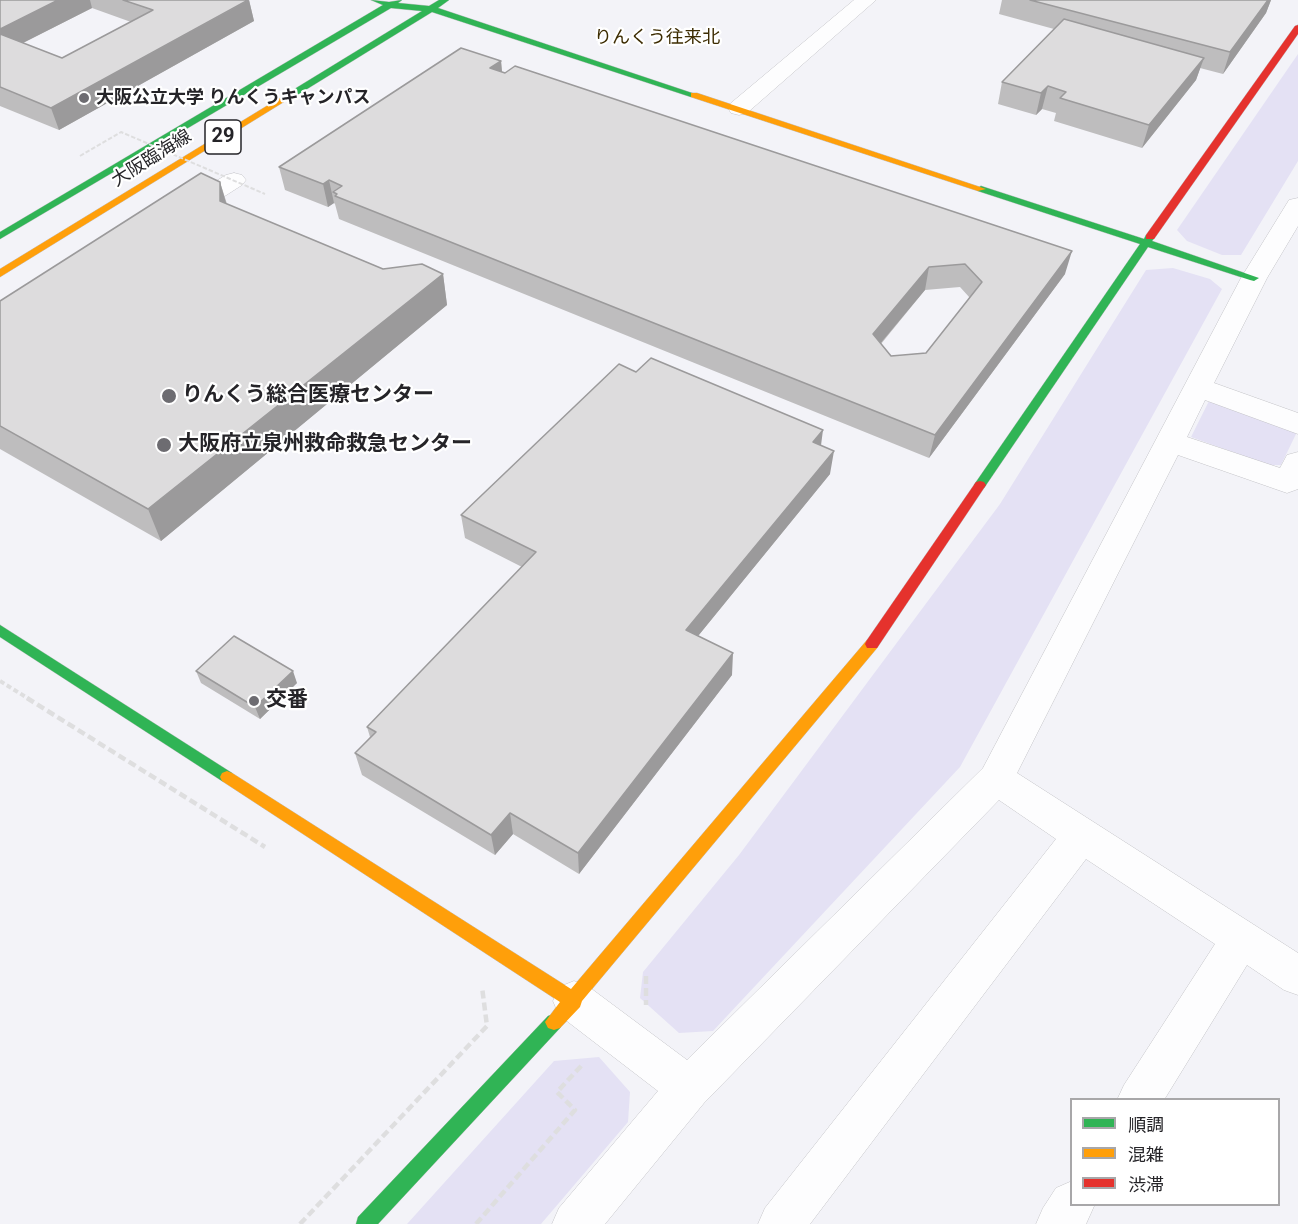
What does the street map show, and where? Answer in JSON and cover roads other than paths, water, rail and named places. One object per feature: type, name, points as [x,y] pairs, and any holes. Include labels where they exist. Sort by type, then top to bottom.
[{"type":"street","points":[[375,0],[432,9],[1254,278]]},
{"type":"street","points":[[420,0],[432,9]]},
{"type":"street","name":"大阪臨海線","points":[[0,274],[445,0]]},
{"type":"street","points":[[739,108],[866,0]]},
{"type":"street","name":"大阪臨海線","points":[[0,236],[394,2]]},
{"type":"street","points":[[365,1224],[574,1000],[864,655],[1146,243],[1298,28]]},
{"type":"street","points":[[166,224],[234,180]]},
{"type":"street","points":[[575,1224],[689,1088],[996,779],[1254,278],[1298,205]]},
{"type":"street","points":[[1198,387],[1298,424]]},
{"type":"street","points":[[1170,442],[1287,482],[1298,462]]},
{"type":"street","points":[[0,630],[574,1000],[689,1088]]},
{"type":"street","points":[[996,779],[1298,976]]},
{"type":"street","points":[[783,1223],[1082,835]]},
{"type":"street","points":[[1140,1098],[1241,939]]},
{"type":"street","points":[[1059,1224],[1071,1206]]},
{"type":"place","name":"大阪公立大学 りんくうキャンパス","points":[[84,98]]},
{"type":"place","name":"りんくう総合医療センター","points":[[169,396]]},
{"type":"place","name":"大阪府立泉州救命救急センター","points":[[164,445]]},
{"type":"place","name":"交番","points":[[254,701]]},
{"type":"district","name":"りんくう往来北","points":[[657,38]]}]
